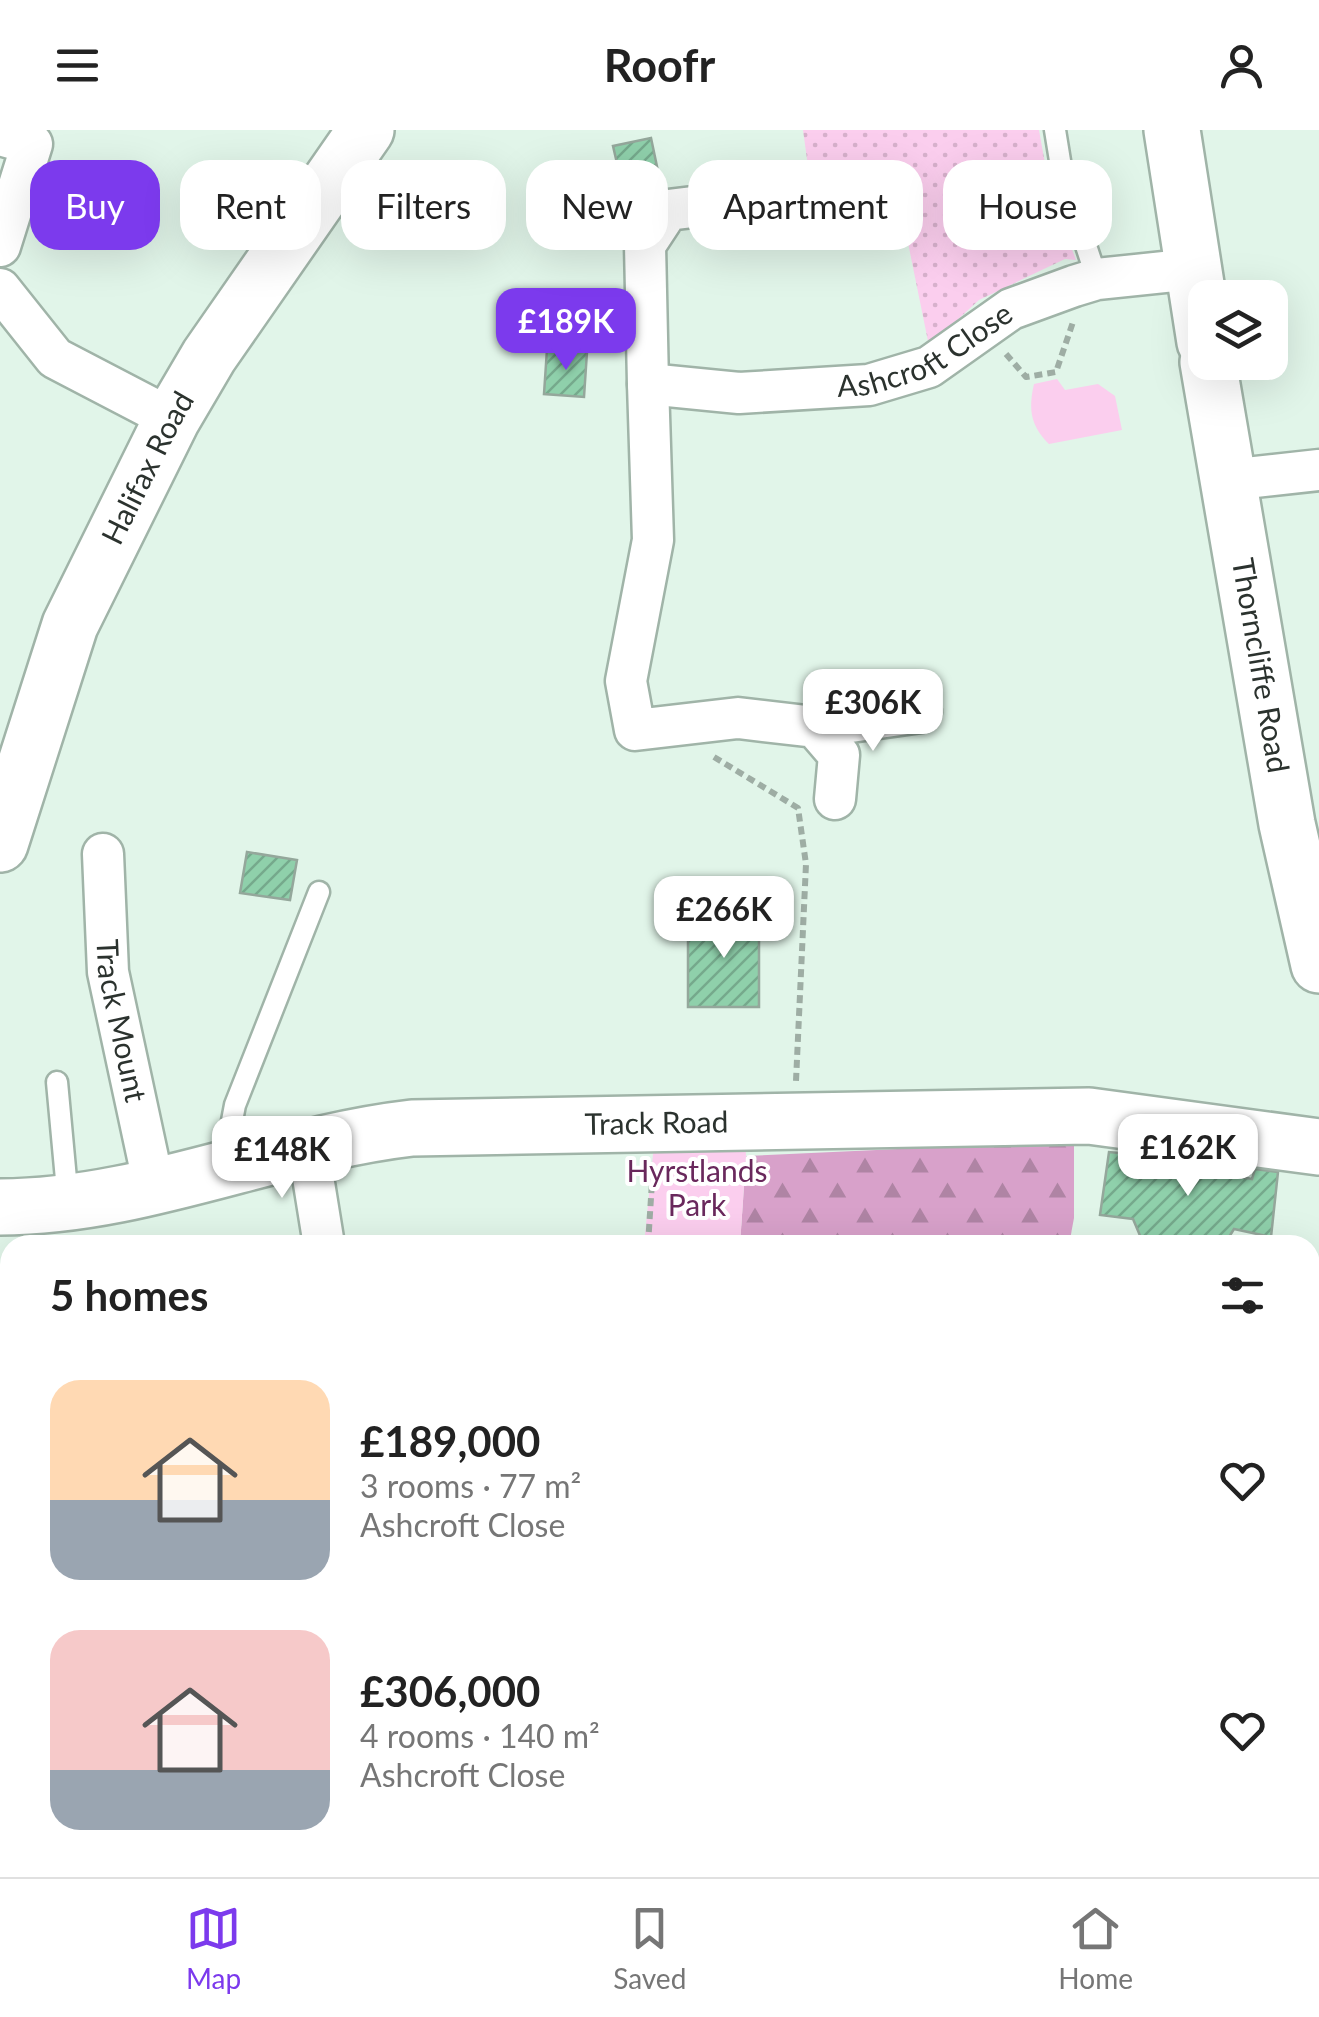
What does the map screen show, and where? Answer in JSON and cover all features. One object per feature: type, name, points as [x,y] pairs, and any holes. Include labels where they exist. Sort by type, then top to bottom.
[{"type":"street","name":"Halifax Road","points":[[0,844],[70,625],[172,419],[208,356],[366,130]]},
{"type":"street","points":[[1172,130],[1195,280]]},
{"type":"street","points":[[0,135],[32,144],[0,246]]},
{"type":"street","points":[[688,207],[668,210],[645,245],[652,540],[626,681],[634,730],[738,718],[816,727],[922,712]]},
{"type":"street","name":"Ashcroft Close","points":[[648,384],[739,393],[868,385],[928,367],[1011,310],[1086,283],[1193,269]]},
{"type":"street","points":[[0,290],[55,358],[172,419]]},
{"type":"street","name":"Thorncliffe Road","points":[[1211,380],[1228,480],[1303,824],[1319,965]]},
{"type":"street","points":[[1228,480],[1319,470]]},
{"type":"street","points":[[816,727],[839,755],[835,800]]},
{"type":"street","name":"Track Mount","points":[[103,854],[108,972],[154,1186]]},
{"type":"street","name":"Track Road","points":[[6,1207],[68,1203],[223,1170],[308,1146],[412,1128],[1089,1116],[1319,1147]]},
{"type":"street","points":[[308,1146],[322,1235]]},
{"type":"lane","points":[[1055,130],[1086,283]]},
{"type":"lane","points":[[223,1170],[236,1105],[319,892]]},
{"type":"lane","points":[[57,1082],[68,1203]]},
{"type":"path","points":[[985,328],[1026,377],[1056,372],[1086,283]]},
{"type":"path","points":[[665,724],[798,808],[806,864],[794,1122]]},
{"type":"path","points":[[649,1235],[656,1124]]},
{"type":"green space","points":[[803,130],[1039,130],[1044,160],[943,160],[943,250],[1072,250],[1076,260],[1065,259],[979,300],[929,346],[909,250],[923,250],[923,160],[807,160]]},
{"type":"green space","points":[[1057,379],[1065,390],[1098,384],[1115,396],[1122,430],[1049,444],[1035,424],[1032,393],[1034,384]]},
{"type":"green space","name":"Hyrstlands Park","points":[[744,1122],[741,1235],[645,1235],[656,1124]]},
{"type":"green space","points":[[1074,1141],[1071,1235],[741,1235],[746,1156]]},
{"type":"building","points":[[651,138],[656,160],[616,160],[613,146]]},
{"type":"building","points":[[547,349],[587,352],[584,397],[544,394]]},
{"type":"building","points":[[247,852],[297,860],[290,900],[240,893]]},
{"type":"building","points":[[688,915],[759,915],[759,1007],[688,1007]]},
{"type":"building","points":[[1169,1151],[1221,1156],[1219,1173],[1252,1179],[1255,1169],[1278,1172],[1271,1235],[1234,1229],[1230,1235],[1140,1235],[1133,1219],[1100,1215],[1109,1152],[1132,1154],[1131,1159],[1167,1167]]}]
